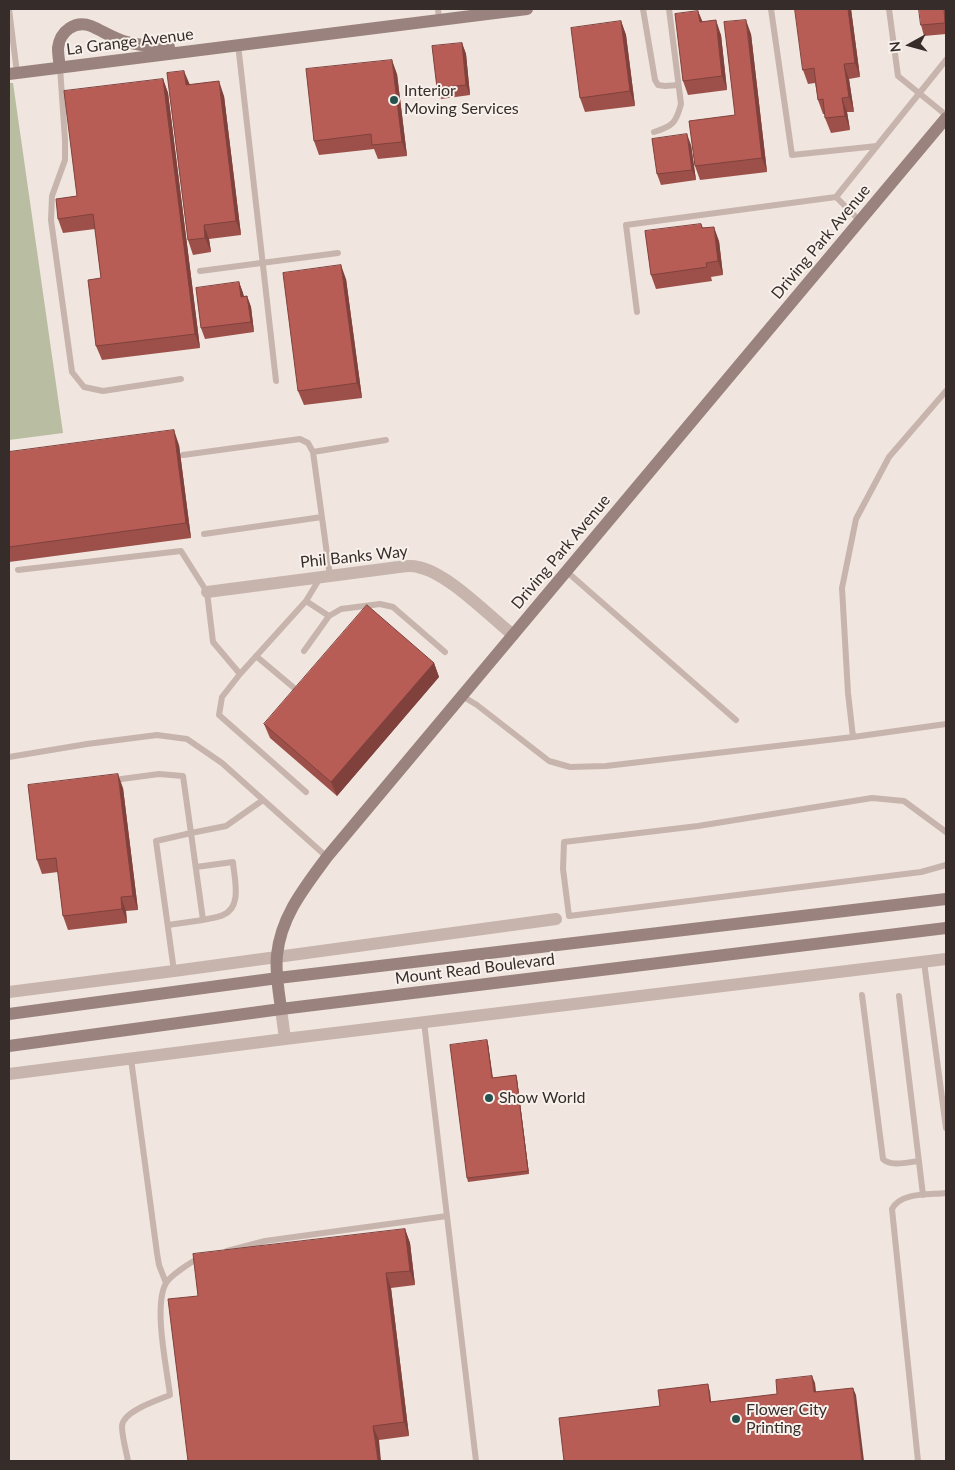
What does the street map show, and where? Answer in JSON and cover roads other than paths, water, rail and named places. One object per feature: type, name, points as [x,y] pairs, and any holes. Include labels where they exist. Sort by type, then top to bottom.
[{"type":"main road","name":"La Grange Avenue","points":[[13,73],[238,44],[438,14],[527,9]]},
{"type":"main road","name":"La Grange Avenue","points":[[60,67],[58,47],[62,34],[69,27],[79,24],[90,26],[110,37],[127,43],[204,48]]},
{"type":"main road","name":"Driving Park Avenue","points":[[281,1009],[277,956],[282,929],[303,890],[327,857],[946,116]]},
{"type":"main road","name":"Mount Read Boulevard","points":[[9,1014],[278,978],[946,898]]},
{"type":"main road","name":"Mount Read Boulevard","points":[[9,1046],[281,1009],[946,928]]},
{"type":"street","name":"Phil Banks Way","points":[[207,592],[416,566],[432,571],[449,581],[513,635]]},
{"type":"street","points":[[9,992],[174,972],[277,956],[556,919]]},
{"type":"street","points":[[9,1074],[946,959]]},
{"type":"street","name":"Driving Park Avenue","points":[[281,1009],[286,1039]]},
{"type":"lane","points":[[9,9],[13,73]]},
{"type":"lane","points":[[643,9],[655,80],[658,85],[678,85]]},
{"type":"lane","points":[[654,132],[670,127],[678,116],[681,104],[669,9]]},
{"type":"lane","points":[[771,9],[792,155],[877,146]]},
{"type":"lane","points":[[890,9],[898,76],[920,92],[946,116]]},
{"type":"lane","points":[[238,44],[276,381]]},
{"type":"lane","points":[[637,312],[626,225],[836,197],[946,60]]},
{"type":"lane","points":[[60,67],[65,140],[64,160],[52,196],[51,220],[72,372],[84,387],[103,391],[181,379]]},
{"type":"lane","points":[[836,197],[860,221]]},
{"type":"lane","points":[[200,271],[338,254]]},
{"type":"lane","points":[[853,737],[848,693],[842,588],[856,519],[889,457],[946,391]]},
{"type":"lane","points":[[183,455],[300,439],[308,442],[313,452],[322,517],[325,576],[306,601],[240,674],[222,697],[218,714],[306,792]]},
{"type":"lane","points":[[313,452],[386,440]]},
{"type":"lane","points":[[204,534],[322,517]]},
{"type":"lane","points":[[18,570],[181,551],[207,592],[213,642],[240,674]]},
{"type":"lane","points":[[566,571],[736,720]]},
{"type":"lane","points":[[306,601],[329,616]]},
{"type":"lane","points":[[304,651],[329,616],[341,609],[380,604],[393,607],[445,652]]},
{"type":"lane","points":[[256,656],[293,687]]},
{"type":"lane","points":[[462,696],[477,705],[549,761],[570,767],[606,766],[853,737],[946,724]]},
{"type":"lane","points":[[9,757],[87,744],[157,736],[187,739],[222,763],[327,857]]},
{"type":"lane","points":[[111,781],[159,774],[184,776],[203,920]]},
{"type":"lane","points":[[569,916],[563,869],[564,842],[698,826],[872,798],[904,801],[946,832]]},
{"type":"lane","points":[[174,972],[156,841],[226,826],[263,800]]},
{"type":"lane","points":[[168,925],[224,915],[236,901],[233,862],[196,867]]},
{"type":"lane","points":[[556,919],[921,872],[946,865]]},
{"type":"lane","points":[[924,962],[946,1128]]},
{"type":"lane","points":[[862,995],[883,1159],[885,1162],[890,1163],[919,1161]]},
{"type":"lane","points":[[898,996],[923,1195]]},
{"type":"lane","points":[[424,1022],[476,1461]]},
{"type":"lane","points":[[131,1059],[157,1253],[159,1265],[166,1283]]},
{"type":"lane","points":[[918,1461],[892,1209],[895,1202],[906,1197],[946,1193]]},
{"type":"lane","points":[[128,1461],[122,1425],[126,1416],[170,1395],[160,1314],[166,1283],[177,1273],[196,1260],[265,1241],[447,1216]]},
{"type":"place","name":"Interior Moving Services","points":[[394,100]]},
{"type":"place","name":"Show World","points":[[489,1098]]},
{"type":"place","name":"Flower City Printing","points":[[736,1419]]}]
